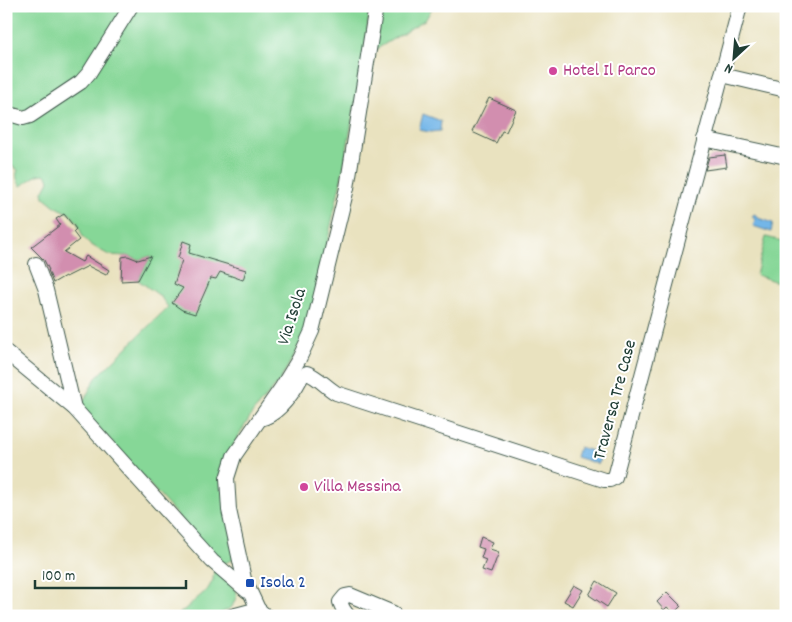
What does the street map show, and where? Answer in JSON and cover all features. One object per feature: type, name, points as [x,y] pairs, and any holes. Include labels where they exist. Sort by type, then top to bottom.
[{"type":"street","points":[[6,113],[23,118],[30,116],[81,82],[89,73],[131,6]]},
{"type":"street","name":"Via Isola","points":[[262,612],[250,594],[244,579],[229,510],[228,478],[234,456],[299,359],[312,331],[347,188],[376,6]]},
{"type":"street","name":"Traversa Tre Case","points":[[260,419],[267,418],[276,413],[302,376],[307,373],[336,393],[604,480],[610,480],[615,476],[740,6]]},
{"type":"street","points":[[722,75],[786,90]]},
{"type":"street","points":[[704,139],[786,157]]},
{"type":"street","points":[[36,264],[46,290],[74,408]]},
{"type":"street","points":[[6,352],[74,408],[212,562],[250,594]]},
{"type":"street","points":[[348,616],[340,602],[345,596],[350,595],[393,613]]},
{"type":"street","points":[[232,616],[262,612]]},
{"type":"green space","points":[[6,6],[127,6],[84,74],[27,112],[6,108]]},
{"type":"green space","points":[[135,6],[370,6],[364,55],[343,171],[308,330],[279,382],[253,412],[228,454],[234,559],[225,563],[219,562],[80,407],[96,378],[168,307],[160,296],[138,280],[151,256],[138,260],[128,256],[109,255],[98,249],[83,237],[77,222],[70,214],[55,206],[44,197],[43,192],[49,181],[48,177],[44,174],[37,175],[21,186],[17,178],[18,170],[12,166],[6,166],[6,118],[14,120],[80,87]]},
{"type":"green space","points":[[381,6],[433,6],[426,19],[375,50]]},
{"type":"green space","points":[[766,237],[786,242],[786,285],[756,275]]},
{"type":"green space","points":[[214,568],[234,588],[237,595],[232,607],[218,615],[177,616],[208,589],[213,580]]},
{"type":"water","points":[[423,114],[441,121],[440,131],[419,130]]},
{"type":"water","points":[[754,214],[758,218],[773,223],[771,232],[753,226],[755,220],[752,216]]},
{"type":"water","points":[[579,447],[601,454],[598,464],[576,457]]},
{"type":"building","points":[[489,98],[516,110],[506,132],[502,131],[496,143],[472,132]]},
{"type":"building","points":[[725,155],[727,167],[705,170],[709,157]]},
{"type":"building","points":[[64,214],[76,229],[73,232],[79,240],[64,252],[82,262],[86,256],[109,270],[106,275],[88,266],[53,283],[44,260],[31,247],[60,225],[56,219]]},
{"type":"building","points":[[183,241],[191,244],[189,253],[246,270],[243,280],[220,272],[216,279],[211,278],[195,314],[182,310],[172,303],[183,288],[174,284],[182,260],[178,258]]},
{"type":"building","points":[[128,256],[138,260],[151,256],[138,280],[121,281],[122,257]]},
{"type":"building","points":[[481,537],[493,542],[490,549],[499,552],[491,573],[482,570],[486,560],[481,558],[484,549],[478,547]]},
{"type":"building","points":[[597,581],[616,593],[607,607],[589,595]]},
{"type":"building","points":[[574,585],[583,590],[573,606],[564,601]]},
{"type":"building","points":[[667,592],[681,606],[674,613],[667,607],[664,610],[657,602]]},
{"type":"place","name":"Hotel Il Parco","points":[[553,71]]},
{"type":"place","name":"Villa Messina","points":[[304,487]]},
{"type":"place","name":"Isola 2","points":[[250,583]]}]
